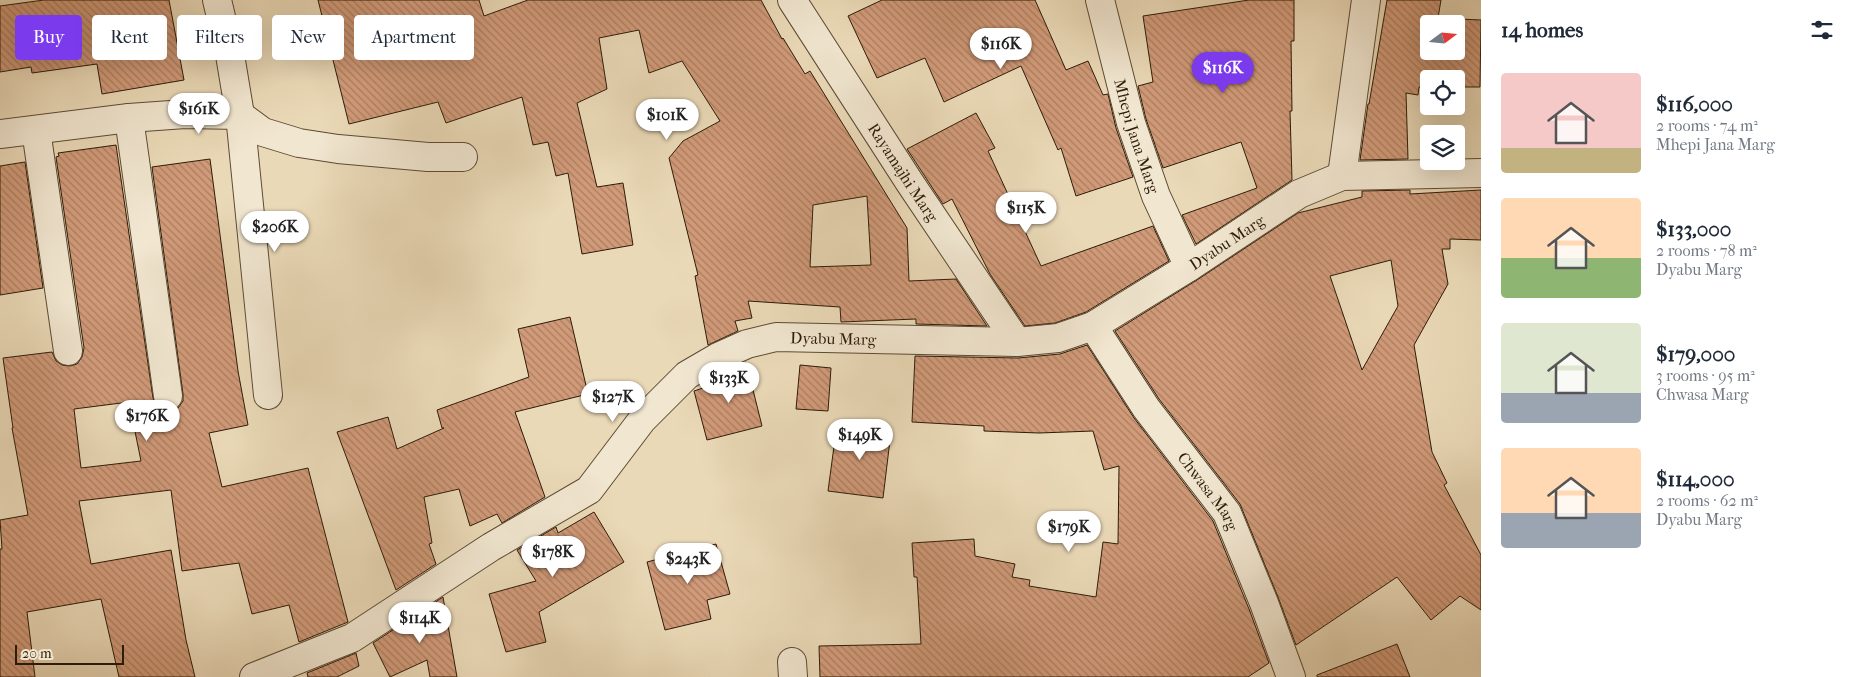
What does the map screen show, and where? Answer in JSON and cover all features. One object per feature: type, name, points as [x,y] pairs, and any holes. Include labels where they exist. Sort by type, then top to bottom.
[{"type":"street","points":[[217,0],[230,55],[240,115],[268,395]]},
{"type":"street","name":"Rayamajhi Marg","points":[[792,0],[910,183],[1017,342]]},
{"type":"street","name":"Mhepi Jana Marg","points":[[1100,0],[1131,123],[1156,196],[1190,267]]},
{"type":"street","points":[[1342,176],[1366,0]]},
{"type":"street","points":[[0,134],[129,118],[185,114],[240,115],[264,132],[298,143],[428,158],[463,157]]},
{"type":"street","points":[[129,118],[168,396]]},
{"type":"street","points":[[36,130],[68,351]]},
{"type":"street","name":"Dyabu Marg","points":[[254,677],[352,638],[490,546],[589,490],[642,420],[687,375],[718,357],[747,344],[776,336],[1017,342],[1058,338],[1093,326],[1190,267],[1299,194],[1342,176],[1481,173]]},
{"type":"street","name":"Chwasa Marg","points":[[1093,326],[1146,408],[1227,512],[1264,603],[1291,677]]},
{"type":"building","points":[[44,0],[169,0],[177,43],[177,60],[180,60],[184,80],[102,94],[97,64],[32,73],[31,67],[0,72],[0,6]]},
{"type":"building","points":[[318,0],[479,0],[484,16],[528,0],[761,0],[782,39],[805,74],[810,71],[907,228],[909,281],[956,279],[987,326],[916,324],[916,319],[841,322],[840,307],[748,301],[752,318],[735,321],[738,331],[708,345],[695,276],[698,275],[669,158],[683,141],[720,121],[682,61],[649,73],[639,30],[599,38],[607,89],[577,103],[597,187],[623,183],[633,245],[582,254],[568,173],[556,176],[548,142],[533,145],[522,97],[446,123],[438,102],[349,124],[333,60],[344,60],[344,15],[322,15]],"holes":[[[867,196],[871,265],[810,267],[813,205]]]},
{"type":"building","points":[[882,0],[1035,0],[1066,70],[1088,61],[1103,95],[1108,94],[1116,128],[1133,177],[1076,196],[1061,148],[1058,150],[1021,66],[944,102],[925,58],[877,78],[848,16]]},
{"type":"building","points":[[1249,0],[1294,0],[1294,41],[1291,41],[1292,111],[1290,111],[1292,180],[1196,244],[1182,215],[1257,188],[1241,142],[1163,168],[1146,119],[1138,86],[1153,82],[1143,16]]},
{"type":"building","points":[[1387,0],[1441,0],[1438,15],[1420,15],[1420,60],[1465,60],[1465,19],[1481,20],[1480,87],[1465,87],[1465,70],[1420,70],[1418,95],[1406,93],[1408,159],[1360,160]]},
{"type":"building","points":[[976,113],[995,148],[988,151],[1041,266],[1153,226],[1169,261],[1086,312],[1055,323],[1025,326],[990,274],[952,199],[943,204],[907,149]]},
{"type":"building","points":[[116,145],[153,398],[156,406],[163,411],[171,411],[178,408],[183,401],[183,394],[152,167],[210,159],[238,371],[248,425],[209,433],[222,487],[308,468],[348,622],[299,642],[289,605],[252,614],[239,563],[182,571],[171,490],[79,501],[91,564],[171,550],[186,640],[195,677],[119,677],[101,599],[27,612],[35,677],[0,677],[0,549],[2,549],[0,520],[28,515],[12,428],[3,358],[52,352],[56,361],[62,365],[70,366],[77,364],[82,357],[84,348],[56,157],[59,156],[58,153]],"holes":[[[129,402],[141,461],[81,468],[74,409]]]},
{"type":"building","points":[[25,162],[43,288],[0,295],[0,166]]},
{"type":"building","points":[[1410,190],[1410,194],[1481,190],[1481,240],[1450,239],[1450,249],[1442,249],[1448,284],[1414,345],[1432,452],[1447,483],[1444,485],[1481,555],[1481,610],[1460,596],[1431,620],[1397,577],[1296,645],[1240,504],[1159,399],[1115,331],[1197,280],[1298,213],[1362,197],[1362,191]],"holes":[[[1391,260],[1398,306],[1362,370],[1330,276]]]},
{"type":"building","points":[[570,317],[588,394],[515,412],[545,497],[502,523],[497,514],[470,526],[459,489],[424,497],[432,543],[429,544],[436,564],[396,590],[337,432],[388,417],[397,449],[444,428],[442,428],[437,410],[529,377],[518,329]]},
{"type":"building","points":[[1087,345],[1134,418],[1213,521],[1269,663],[1248,677],[820,677],[819,646],[921,644],[917,577],[914,577],[912,543],[974,539],[975,556],[1015,564],[1012,577],[1030,580],[1029,586],[1096,597],[1103,542],[1118,544],[1119,466],[1104,470],[1093,431],[1039,433],[984,431],[984,426],[912,422],[915,356],[1018,358],[1060,354]]},
{"type":"building","points":[[746,362],[762,426],[707,440],[694,391],[715,384],[713,378]]},
{"type":"building","points":[[800,365],[831,368],[828,411],[796,409]]},
{"type":"building","points":[[837,424],[891,432],[883,498],[828,491]]},
{"type":"building","points":[[594,512],[624,562],[539,612],[546,642],[506,652],[489,594],[536,581],[517,550],[556,527],[558,533]]},
{"type":"building","points":[[716,544],[730,594],[707,600],[711,619],[665,630],[647,562]]},
{"type":"building","points":[[443,597],[457,677],[430,677],[427,660],[390,677],[373,643]]},
{"type":"building","points":[[1397,644],[1410,677],[1317,677],[1317,675]]},
{"type":"building","points":[[356,653],[359,666],[337,677],[308,677],[307,673]]}]
